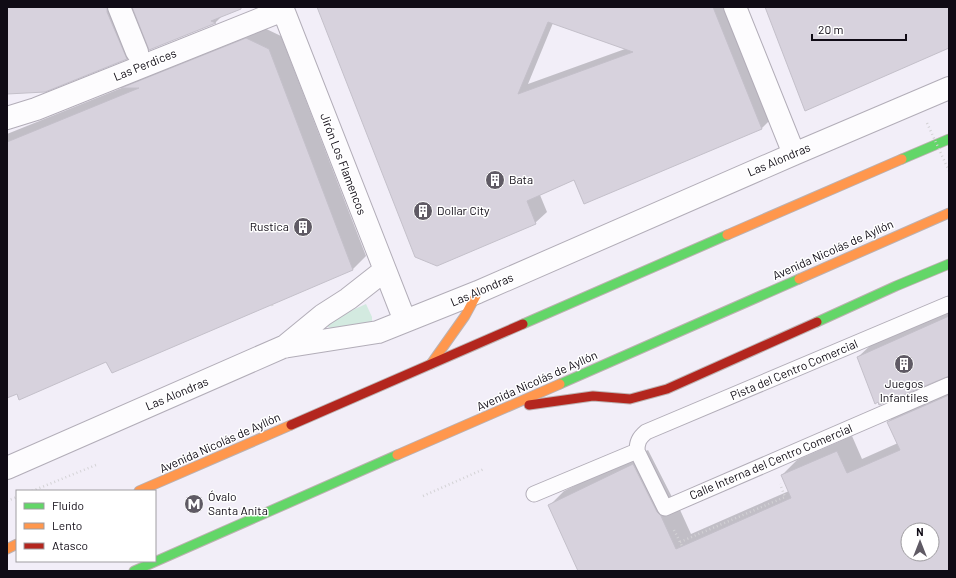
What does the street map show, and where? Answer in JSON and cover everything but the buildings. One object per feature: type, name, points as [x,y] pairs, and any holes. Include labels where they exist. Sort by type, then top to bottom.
[{"type":"main road","name":"Avenida Nicolás de Ayllón","points":[[141,490],[949,139]]},
{"type":"main road","name":"Avenida Nicolás de Ayllón","points":[[134,571],[146,568],[504,408],[949,213]]},
{"type":"main road","points":[[504,408],[593,396],[630,399],[667,389],[896,286],[949,264]]},
{"type":"main road","points":[[431,364],[465,316],[478,292]]},
{"type":"main road","points":[[7,549],[16,544]]},
{"type":"street","points":[[119,7],[137,52]]},
{"type":"street","points":[[735,7],[794,154]]},
{"type":"street","name":"Las Perdices","points":[[7,118],[36,109],[282,9]]},
{"type":"street","name":"Jirón Los Flamencos","points":[[282,9],[405,321]]},
{"type":"street","name":"Las Alondras","points":[[7,468],[284,347],[378,332],[478,292],[949,88]]},
{"type":"street","points":[[284,347],[323,315],[348,299],[385,270]]},
{"type":"lane","name":"Pista del Centro Comercial","points":[[637,451],[637,443],[641,436],[646,432],[949,304]]},
{"type":"lane","name":"Calle Interna del Centro Comercial","points":[[637,451],[665,508],[949,385]]},
{"type":"lane","points":[[534,494],[637,451]]},
{"type":"path","points":[[927,123],[949,171]]},
{"type":"path","points":[[34,490],[96,465]]},
{"type":"path","points":[[423,496],[484,469]]},
{"type":"green space","points":[[366,304],[372,317],[372,324],[341,331],[328,327],[326,322]]},
{"type":"traffic: fast","points":[[902,159],[949,139]]},
{"type":"traffic: fast","points":[[523,324],[727,235]]},
{"type":"traffic: fast","points":[[817,322],[949,264]]},
{"type":"traffic: fast","points":[[560,384],[799,279]]},
{"type":"traffic: fast","points":[[156,561],[397,455]]},
{"type":"traffic: fast","points":[[134,571],[154,562]]},
{"type":"traffic: slow","points":[[727,235],[902,159]]},
{"type":"traffic: slow","points":[[799,279],[949,213]]},
{"type":"traffic: slow","points":[[431,364],[465,316],[478,292]]},
{"type":"traffic: slow","points":[[397,455],[560,384]]},
{"type":"traffic: slow","points":[[141,490],[291,425]]},
{"type":"traffic: slow","points":[[7,549],[16,544]]},
{"type":"traffic: jam","points":[[529,405],[593,396],[630,399],[667,389],[817,322]]},
{"type":"traffic: jam","points":[[291,425],[523,324]]},
{"type":"place","name":"Bata","points":[[495,180]]},
{"type":"place","name":"Dollar City","points":[[423,211]]},
{"type":"place","name":"Rustica","points":[[303,227]]},
{"type":"place","name":"Juegos Infantiles","points":[[904,364]]},
{"type":"place","name":"Óvalo Santa Anita","points":[[194,504]]}]
